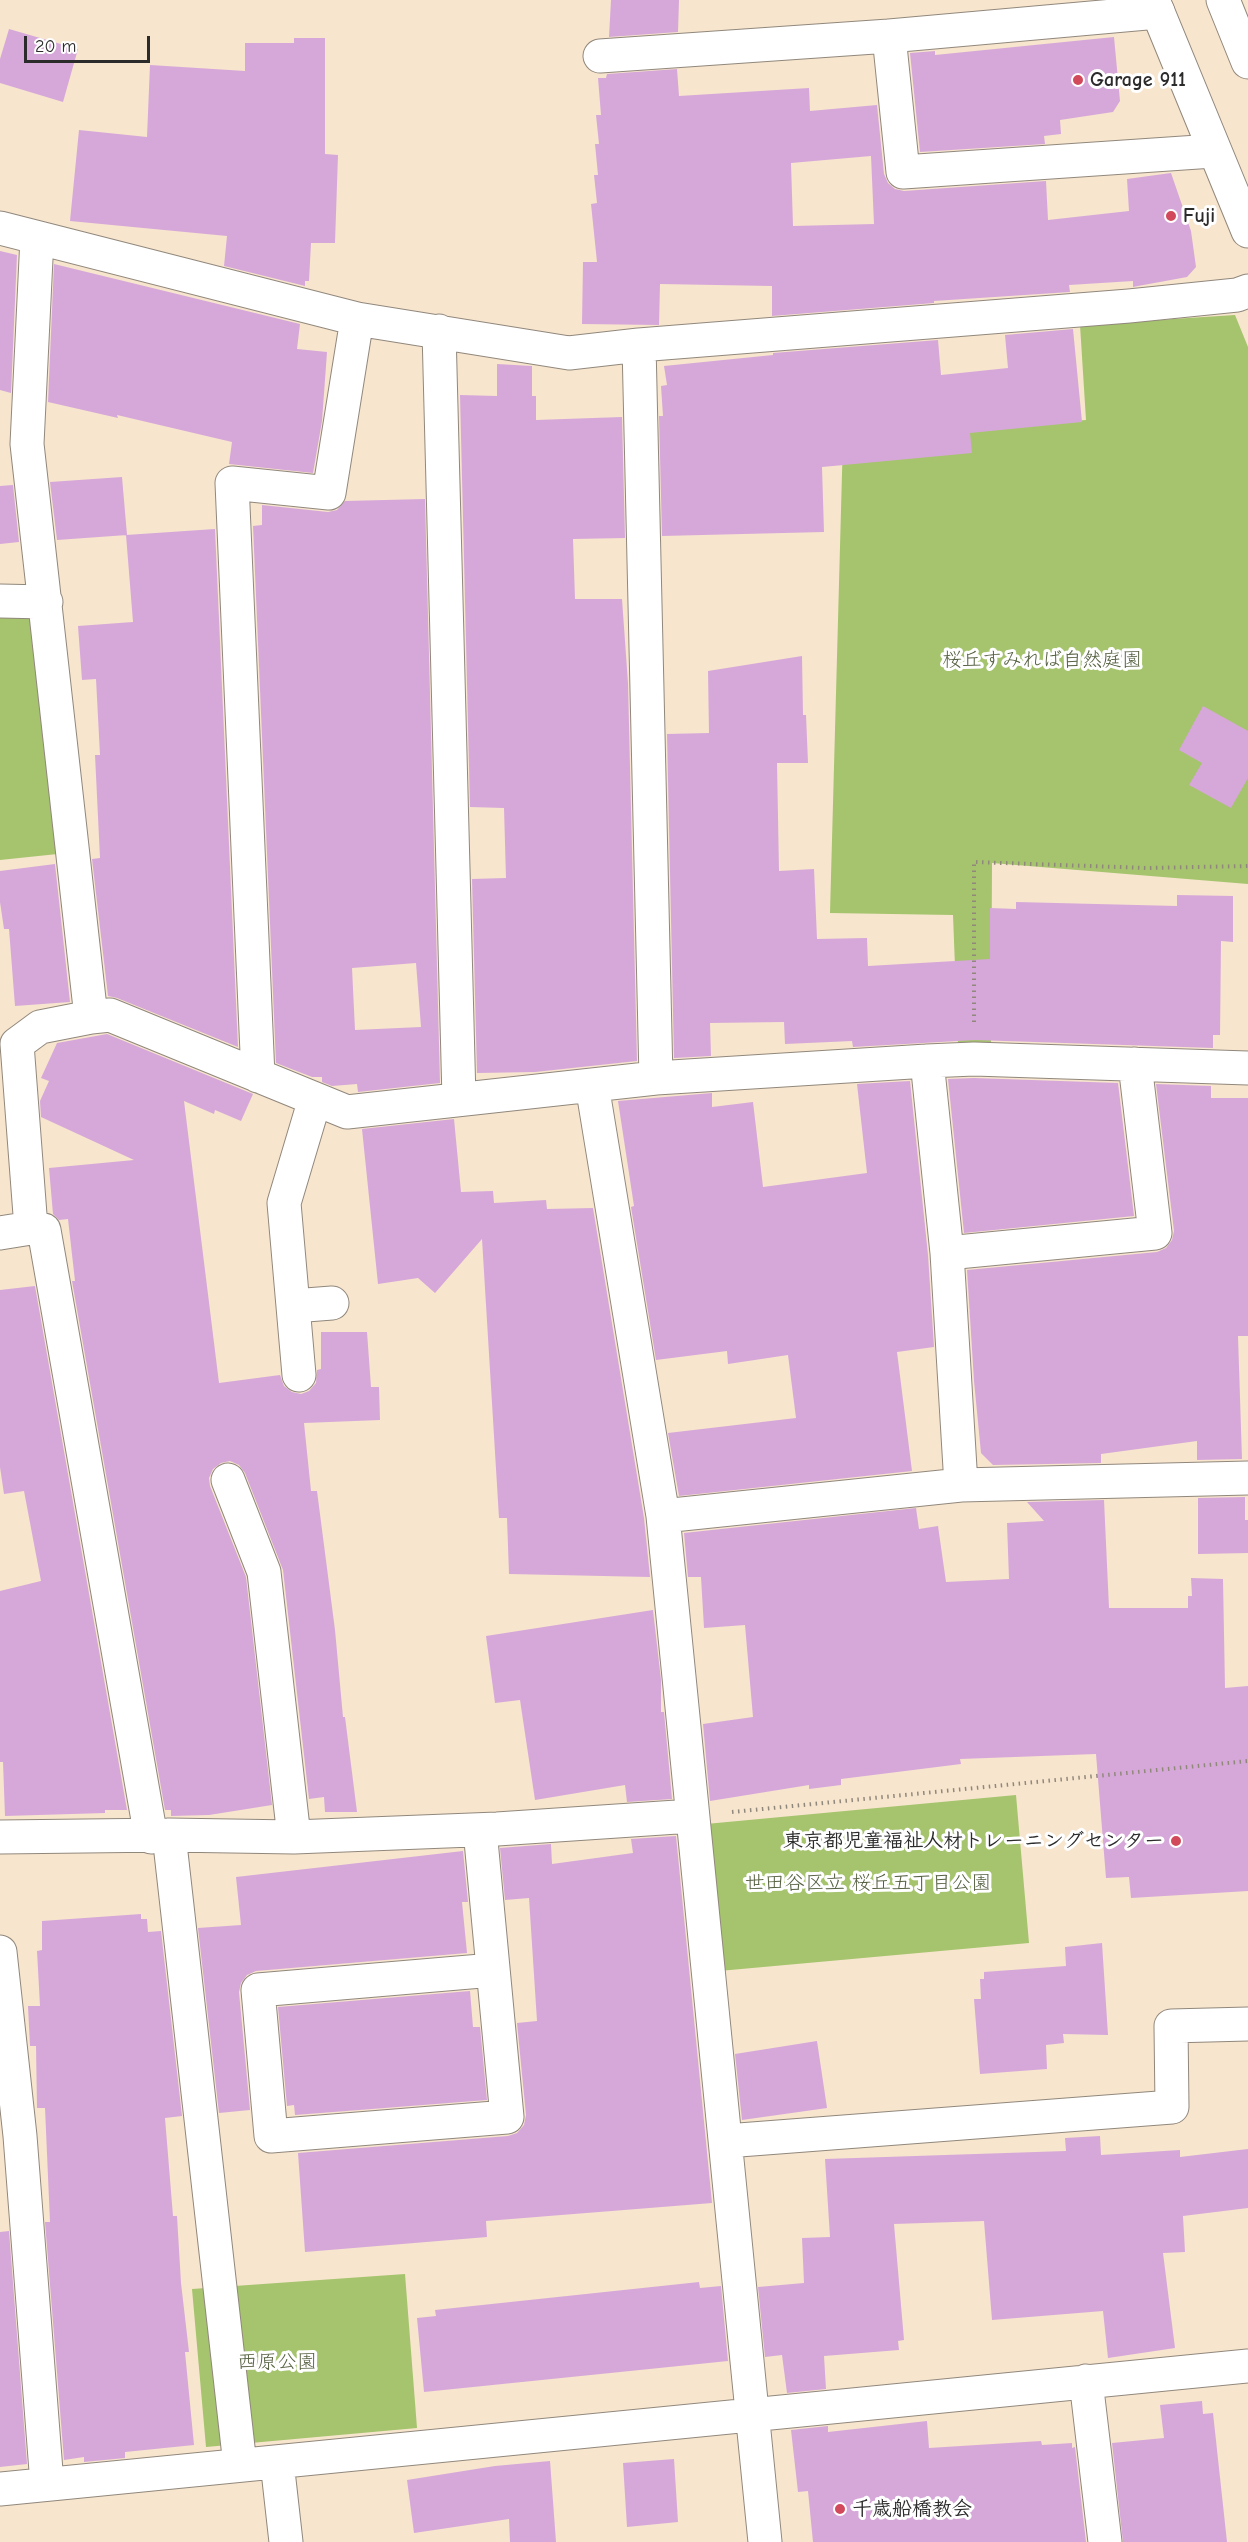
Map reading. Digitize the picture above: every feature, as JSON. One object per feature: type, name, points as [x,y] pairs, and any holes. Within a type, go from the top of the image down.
[{"type":"street","points":[[1223,0],[1248,62]]},
{"type":"street","points":[[600,56],[889,36],[1155,6],[1248,231]]},
{"type":"street","points":[[889,36],[903,172],[1214,151]]},
{"type":"street","points":[[0,228],[357,318],[569,353],[639,345],[1129,306],[1237,295],[1248,291]]},
{"type":"street","points":[[36,238],[27,444],[91,1017]]},
{"type":"street","points":[[258,1076],[232,483],[329,493],[357,318]]},
{"type":"street","points":[[439,331],[459,1099]]},
{"type":"street","points":[[639,345],[656,1078]]},
{"type":"street","points":[[0,601],[46,602]]},
{"type":"street","points":[[240,2465],[160,1836],[44,1230],[16,1231],[17,1044],[40,1027],[110,1015],[347,1112],[656,1078],[927,1060],[974,1059],[1248,1068]]},
{"type":"street","points":[[927,1060],[947,1253],[960,1485]]},
{"type":"street","points":[[947,1253],[1155,1233],[1135,1064]]},
{"type":"street","points":[[592,1084],[663,1515],[765,2542]]},
{"type":"street","points":[[299,1375],[284,1203],[315,1099]]},
{"type":"street","points":[[293,1306],[332,1303]]},
{"type":"street","points":[[663,1515],[960,1485],[1248,1478]]},
{"type":"street","points":[[228,1480],[264,1572],[294,1837]]},
{"type":"street","points":[[0,1837],[294,1837],[480,1830],[692,1816]]},
{"type":"street","points":[[480,1830],[507,2117],[271,2136],[258,1990],[493,1970]]},
{"type":"street","points":[[0,1952],[20,2136],[47,2484]]},
{"type":"street","points":[[726,2141],[1172,2106],[1171,2026],[1248,2024]]},
{"type":"street","points":[[0,2489],[1248,2366]]},
{"type":"street","points":[[1086,2381],[1105,2542]]},
{"type":"street","points":[[277,2462],[286,2542]]},
{"type":"path","points":[[974,1059],[974,862],[1147,868],[1248,866]]},
{"type":"path","points":[[692,1816],[1248,1761]]},
{"type":"green space","name":"桜丘すみれば自然庭園","points":[[1235,315],[1248,347],[1248,884],[992,863],[991,1045],[958,1044],[953,915],[830,913],[843,437],[1086,420],[1080,325]]},
{"type":"green space","points":[[0,609],[38,610],[67,853],[0,860]]},
{"type":"green space","name":"世田谷区立 桜丘五丁目公園","points":[[1016,1795],[1029,1943],[719,1971],[706,1824]]},
{"type":"green space","name":"西原公園","points":[[405,2274],[417,2428],[206,2447],[192,2289]]},
{"type":"building","points":[[611,0],[679,0],[678,32],[609,37]]},
{"type":"building","points":[[9,29],[78,49],[63,102],[0,83],[0,59]]},
{"type":"building","points":[[1114,37],[1120,101],[1113,112],[1060,120],[1061,134],[1044,136],[1045,144],[920,152],[910,53],[935,51],[935,55]]},
{"type":"building","points":[[294,38],[325,38],[325,154],[338,155],[335,243],[311,243],[309,281],[305,281],[305,286],[224,266],[227,236],[70,221],[79,130],[147,137],[150,65],[245,71],[245,43],[294,43]]},
{"type":"building","points":[[677,69],[679,96],[809,88],[810,111],[877,105],[884,174],[888,183],[895,189],[904,191],[1046,181],[1048,220],[1129,211],[1127,179],[1171,173],[1191,231],[1196,267],[1187,277],[1133,287],[1133,281],[1069,285],[1070,292],[934,301],[934,303],[772,316],[772,286],[660,284],[659,325],[582,324],[583,262],[597,262],[591,204],[597,203],[594,175],[598,175],[595,144],[599,144],[596,115],[601,115],[598,78],[606,78],[607,74]],"holes":[[[871,156],[874,224],[793,226],[791,163]]]},
{"type":"building","points":[[0,251],[17,255],[11,393],[0,390]]},
{"type":"building","points":[[54,264],[300,324],[297,349],[327,352],[322,421],[313,473],[229,464],[232,442],[117,415],[118,418],[48,402]]},
{"type":"building","points":[[1073,329],[1082,422],[970,433],[972,453],[822,467],[824,532],[662,536],[659,416],[663,416],[661,386],[667,385],[664,366],[773,355],[773,353],[938,340],[941,375],[1008,368],[1005,335]]},
{"type":"building","points":[[497,364],[532,366],[532,396],[536,396],[536,420],[622,417],[625,538],[573,539],[575,599],[622,599],[628,683],[637,1061],[535,1072],[477,1073],[472,879],[506,878],[504,808],[470,807],[460,395],[497,396]]},
{"type":"building","points":[[122,477],[127,535],[57,540],[50,482]]},
{"type":"building","points":[[13,485],[19,542],[0,544],[0,486]]},
{"type":"building","points":[[425,499],[440,1083],[358,1092],[357,1084],[332,1086],[322,1082],[322,1077],[312,1077],[276,1063],[253,526],[262,525],[262,505],[328,512],[337,510],[345,501]],"holes":[[[416,963],[421,1027],[355,1030],[352,968]]]},
{"type":"building","points":[[215,529],[238,1047],[108,996],[92,859],[100,858],[95,755],[100,755],[96,679],[82,680],[78,626],[133,622],[126,535]]},
{"type":"building","points":[[802,656],[803,715],[806,715],[808,763],[777,763],[779,871],[814,869],[817,939],[867,938],[868,966],[990,959],[990,908],[1016,909],[1016,902],[1177,906],[1177,895],[1233,896],[1233,942],[1221,941],[1220,1035],[1213,1035],[1213,1048],[975,1040],[853,1047],[852,1041],[785,1044],[784,1022],[710,1023],[711,1056],[674,1058],[667,734],[709,733],[708,671]]},
{"type":"building","points":[[1203,706],[1248,731],[1248,778],[1231,808],[1189,785],[1202,763],[1179,750]]},
{"type":"building","points":[[55,864],[70,1002],[15,1006],[9,929],[4,929],[0,902],[0,871]]},
{"type":"building","points":[[107,1034],[253,1094],[241,1121],[215,1110],[214,1114],[184,1101],[219,1383],[280,1375],[284,1386],[292,1392],[301,1394],[309,1391],[316,1383],[317,1370],[321,1369],[321,1332],[367,1332],[371,1387],[379,1387],[380,1420],[304,1423],[311,1491],[317,1491],[335,1630],[343,1717],[345,1717],[357,1812],[325,1812],[324,1797],[309,1799],[283,1570],[245,1473],[239,1465],[230,1461],[221,1463],[213,1469],[209,1478],[210,1486],[246,1577],[272,1805],[209,1815],[171,1816],[171,1810],[165,1810],[72,1281],[75,1281],[68,1219],[59,1220],[53,1214],[49,1168],[134,1160],[41,1117],[40,1101],[49,1081],[41,1078],[57,1043]]},
{"type":"building","points":[[948,1079],[1118,1083],[1134,1216],[964,1233]]},
{"type":"building","points":[[910,1081],[928,1255],[934,1347],[897,1352],[912,1471],[679,1496],[668,1433],[796,1418],[788,1355],[728,1364],[727,1351],[656,1360],[631,1207],[634,1206],[618,1101],[712,1093],[712,1107],[753,1102],[763,1187],[867,1173],[857,1084]]},
{"type":"building","points":[[1156,1084],[1211,1086],[1211,1098],[1248,1098],[1248,1336],[1238,1336],[1242,1459],[1197,1460],[1197,1441],[1101,1454],[1101,1463],[993,1465],[981,1453],[967,1270],[1157,1252],[1166,1248],[1172,1240],[1174,1231]]},
{"type":"building","points":[[454,1119],[461,1192],[493,1191],[494,1203],[546,1200],[547,1209],[593,1208],[644,1518],[650,1577],[509,1574],[507,1518],[499,1518],[482,1239],[435,1293],[418,1278],[378,1284],[362,1129]]},
{"type":"building","points":[[35,1286],[127,1810],[105,1810],[105,1813],[5,1816],[3,1762],[0,1762],[0,1591],[41,1581],[24,1491],[4,1494],[0,1467],[0,1290]]},
{"type":"building","points":[[1245,1497],[1248,1553],[1198,1554],[1198,1498]]},
{"type":"building","points":[[1104,1500],[1109,1608],[1188,1608],[1188,1596],[1192,1596],[1191,1578],[1223,1579],[1225,1688],[1248,1686],[1248,1891],[1131,1898],[1129,1877],[1106,1878],[1096,1754],[960,1759],[961,1764],[841,1779],[841,1785],[809,1789],[809,1785],[710,1801],[703,1724],[753,1717],[745,1625],[704,1628],[701,1577],[688,1577],[684,1533],[916,1508],[919,1529],[938,1526],[946,1582],[1009,1579],[1007,1523],[1044,1521],[1027,1502]]},
{"type":"building","points":[[653,1610],[661,1680],[661,1712],[664,1712],[672,1799],[627,1802],[625,1785],[535,1800],[520,1700],[495,1703],[486,1636]]},
{"type":"building","points":[[676,1836],[712,2203],[486,2221],[487,2237],[305,2252],[298,2153],[508,2136],[517,2133],[524,2125],[526,2115],[517,2023],[537,2021],[529,1898],[505,1900],[500,1848],[551,1844],[552,1864],[633,1853],[631,1839]]},
{"type":"building","points":[[463,1851],[468,1902],[462,1902],[467,1953],[256,1971],[247,1975],[241,1983],[239,1992],[250,2110],[219,2113],[198,1928],[241,1925],[236,1877]]},
{"type":"building","points":[[141,1914],[141,1919],[147,1919],[148,1932],[161,1931],[182,2116],[165,2118],[173,2216],[177,2216],[181,2283],[189,2352],[185,2352],[194,2445],[125,2452],[125,2458],[84,2462],[84,2457],[64,2460],[45,2222],[50,2222],[45,2108],[37,2108],[36,2046],[30,2046],[28,2006],[40,2006],[37,1951],[42,1950],[42,1921]]},
{"type":"building","points":[[1102,1943],[1108,2035],[1063,2034],[1064,2043],[1046,2045],[1047,2069],[980,2074],[974,1999],[981,1999],[980,1979],[984,1979],[984,1972],[1066,1966],[1065,1947]]},
{"type":"building","points":[[470,1991],[473,2027],[480,2027],[487,2100],[295,2115],[294,2105],[287,2106],[278,2007]]},
{"type":"building","points":[[817,2041],[827,2108],[742,2120],[735,2054]]},
{"type":"building","points":[[1100,2136],[1101,2155],[1180,2150],[1180,2157],[1248,2149],[1248,2208],[1183,2216],[1185,2252],[1163,2253],[1175,2348],[1108,2358],[1103,2311],[992,2320],[984,2221],[894,2224],[904,2340],[898,2341],[899,2350],[824,2356],[826,2389],[787,2393],[782,2355],[765,2357],[758,2287],[804,2283],[802,2238],[830,2237],[825,2159],[1066,2151],[1065,2138]]},
{"type":"building","points":[[9,2231],[27,2464],[0,2467],[0,2232]]},
{"type":"building","points":[[699,2282],[700,2288],[721,2286],[728,2361],[424,2392],[417,2318],[436,2316],[435,2310]]},
{"type":"building","points":[[1202,2401],[1203,2414],[1213,2413],[1227,2542],[1123,2542],[1112,2443],[1164,2438],[1160,2405]]},
{"type":"building","points":[[927,2421],[929,2448],[1041,2441],[1042,2445],[1072,2443],[1072,2448],[1075,2447],[1086,2542],[813,2542],[808,2491],[798,2492],[791,2430],[828,2426],[828,2432]]},
{"type":"building","points":[[674,2459],[678,2522],[627,2527],[623,2463]]},
{"type":"building","points":[[550,2461],[556,2542],[510,2542],[509,2519],[414,2533],[407,2480],[495,2466]]},
{"type":"place","name":"Garage 911","points":[[1078,80]]},
{"type":"place","name":"Fuji","points":[[1171,216]]},
{"type":"place","name":"東京都児童福祉人材トレーニングセンター","points":[[1176,1841]]},
{"type":"place","name":"千歳船橋教会","points":[[840,2509]]}]
